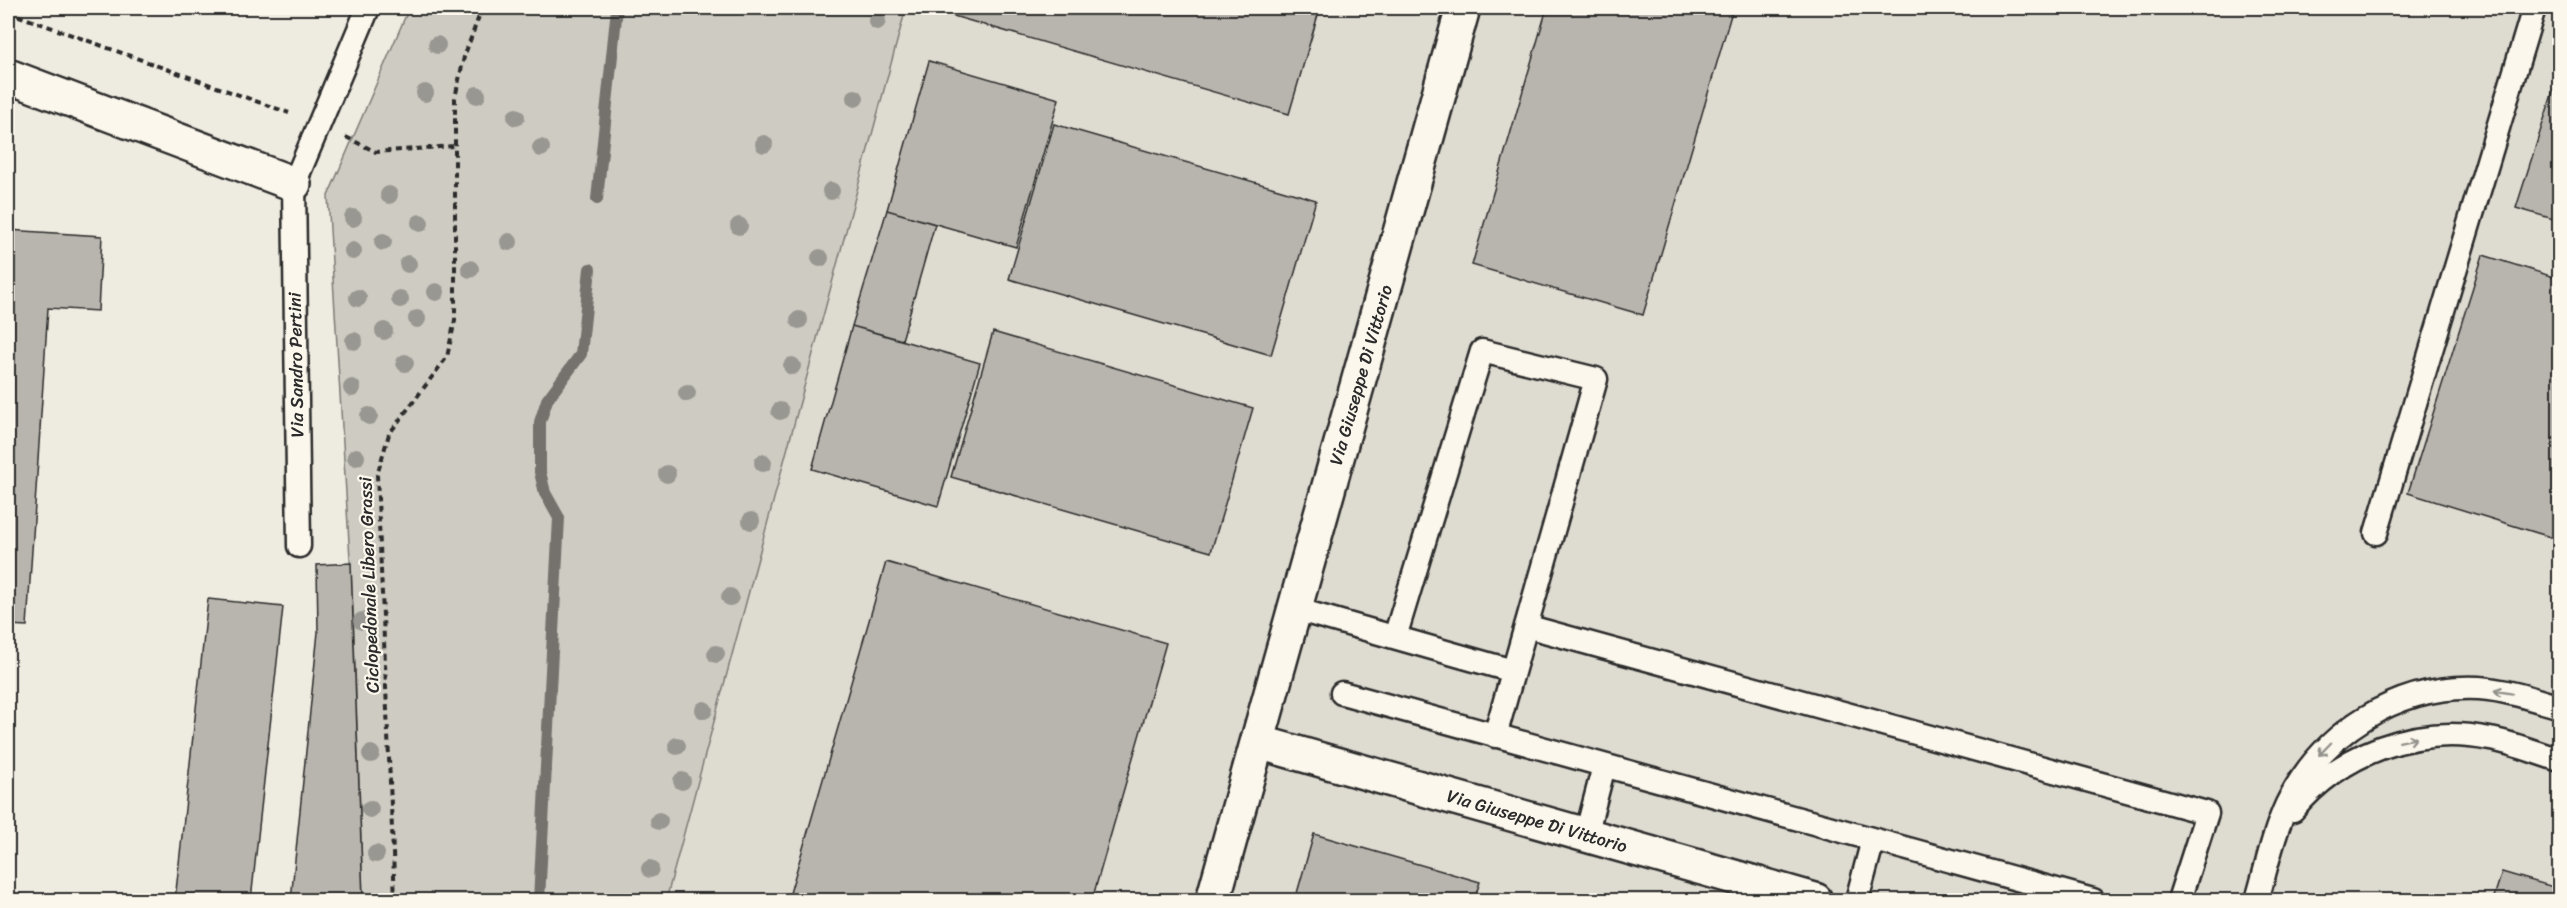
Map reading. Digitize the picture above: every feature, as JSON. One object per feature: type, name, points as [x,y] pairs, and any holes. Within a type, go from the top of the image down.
[{"type":"street","name":"Via Giuseppe Di Vittorio","points":[[1213,900],[1463,8]]},
{"type":"street","points":[[8,76],[294,184]]},
{"type":"street","name":"Via Giuseppe Di Vittorio","points":[[1258,742],[1815,900]]},
{"type":"lane","name":"Via Sandro Pertini","points":[[298,546],[294,184],[368,8]]},
{"type":"lane","points":[[2376,533],[2534,8]]},
{"type":"lane","points":[[1395,637],[1482,351],[1596,379],[1495,736]]},
{"type":"lane","points":[[1295,609],[1513,671]]},
{"type":"lane","points":[[1526,626],[2207,813],[2179,900]]},
{"type":"lane","points":[[2257,900],[2291,797],[2314,761],[2344,732],[2385,706],[2419,694],[2443,690],[2473,688],[2503,691],[2559,707]]},
{"type":"lane","points":[[1342,693],[2093,900]]},
{"type":"lane","points":[[2278,831],[2297,805],[2328,776],[2355,759],[2394,743],[2426,736],[2468,736],[2500,741],[2559,760]]},
{"type":"lane","points":[[1586,836],[1604,766]]},
{"type":"lane","points":[[1857,900],[1873,840]]},
{"type":"path","name":"Ciclopedonale Libero Grassi","points":[[395,900],[377,475],[389,434],[447,357],[455,320],[455,98],[464,57],[482,8]]},
{"type":"path","points":[[8,12],[319,124],[376,152],[454,146]]},
{"type":"shaded area","points":[[409,8],[906,8],[666,900],[363,900],[353,608],[328,196]]},
{"type":"shaded area","points":[[906,8],[2559,8],[2559,900],[666,900]]},
{"type":"building","points":[[952,8],[1320,8],[1289,114],[950,15]]},
{"type":"building","points":[[1547,8],[1733,8],[1643,315],[1472,265]]},
{"type":"building","points":[[929,61],[1059,99],[1016,247],[887,210]]},
{"type":"building","points":[[2554,88],[2560,89],[2560,221],[2516,208]]},
{"type":"building","points":[[1054,124],[1316,200],[1271,355],[1009,279]]},
{"type":"building","points":[[887,210],[935,224],[902,340],[852,326]]},
{"type":"building","points":[[8,230],[102,236],[98,311],[48,308],[27,626],[8,625]]},
{"type":"building","points":[[2483,255],[2560,279],[2560,540],[2408,493]]},
{"type":"building","points":[[852,326],[980,363],[938,506],[812,469]]},
{"type":"building","points":[[993,332],[1253,408],[1211,552],[951,477]]},
{"type":"building","points":[[886,562],[1166,643],[1092,900],[788,900]]},
{"type":"building","points":[[351,563],[363,900],[291,900],[318,632],[317,565]]},
{"type":"building","points":[[208,599],[283,607],[251,900],[175,900]]},
{"type":"building","points":[[1314,834],[1480,882],[1474,900],[1295,900]]},
{"type":"building","points":[[2502,872],[2560,889],[2560,900],[2493,900]]},
{"type":"building","points":[[8,893],[74,900],[8,900]]},
{"type":"waterway","points":[[597,199],[617,8]]},
{"type":"waterway","points":[[539,900],[559,518],[545,493],[540,472],[540,422],[547,400],[581,354],[590,269]]}]
